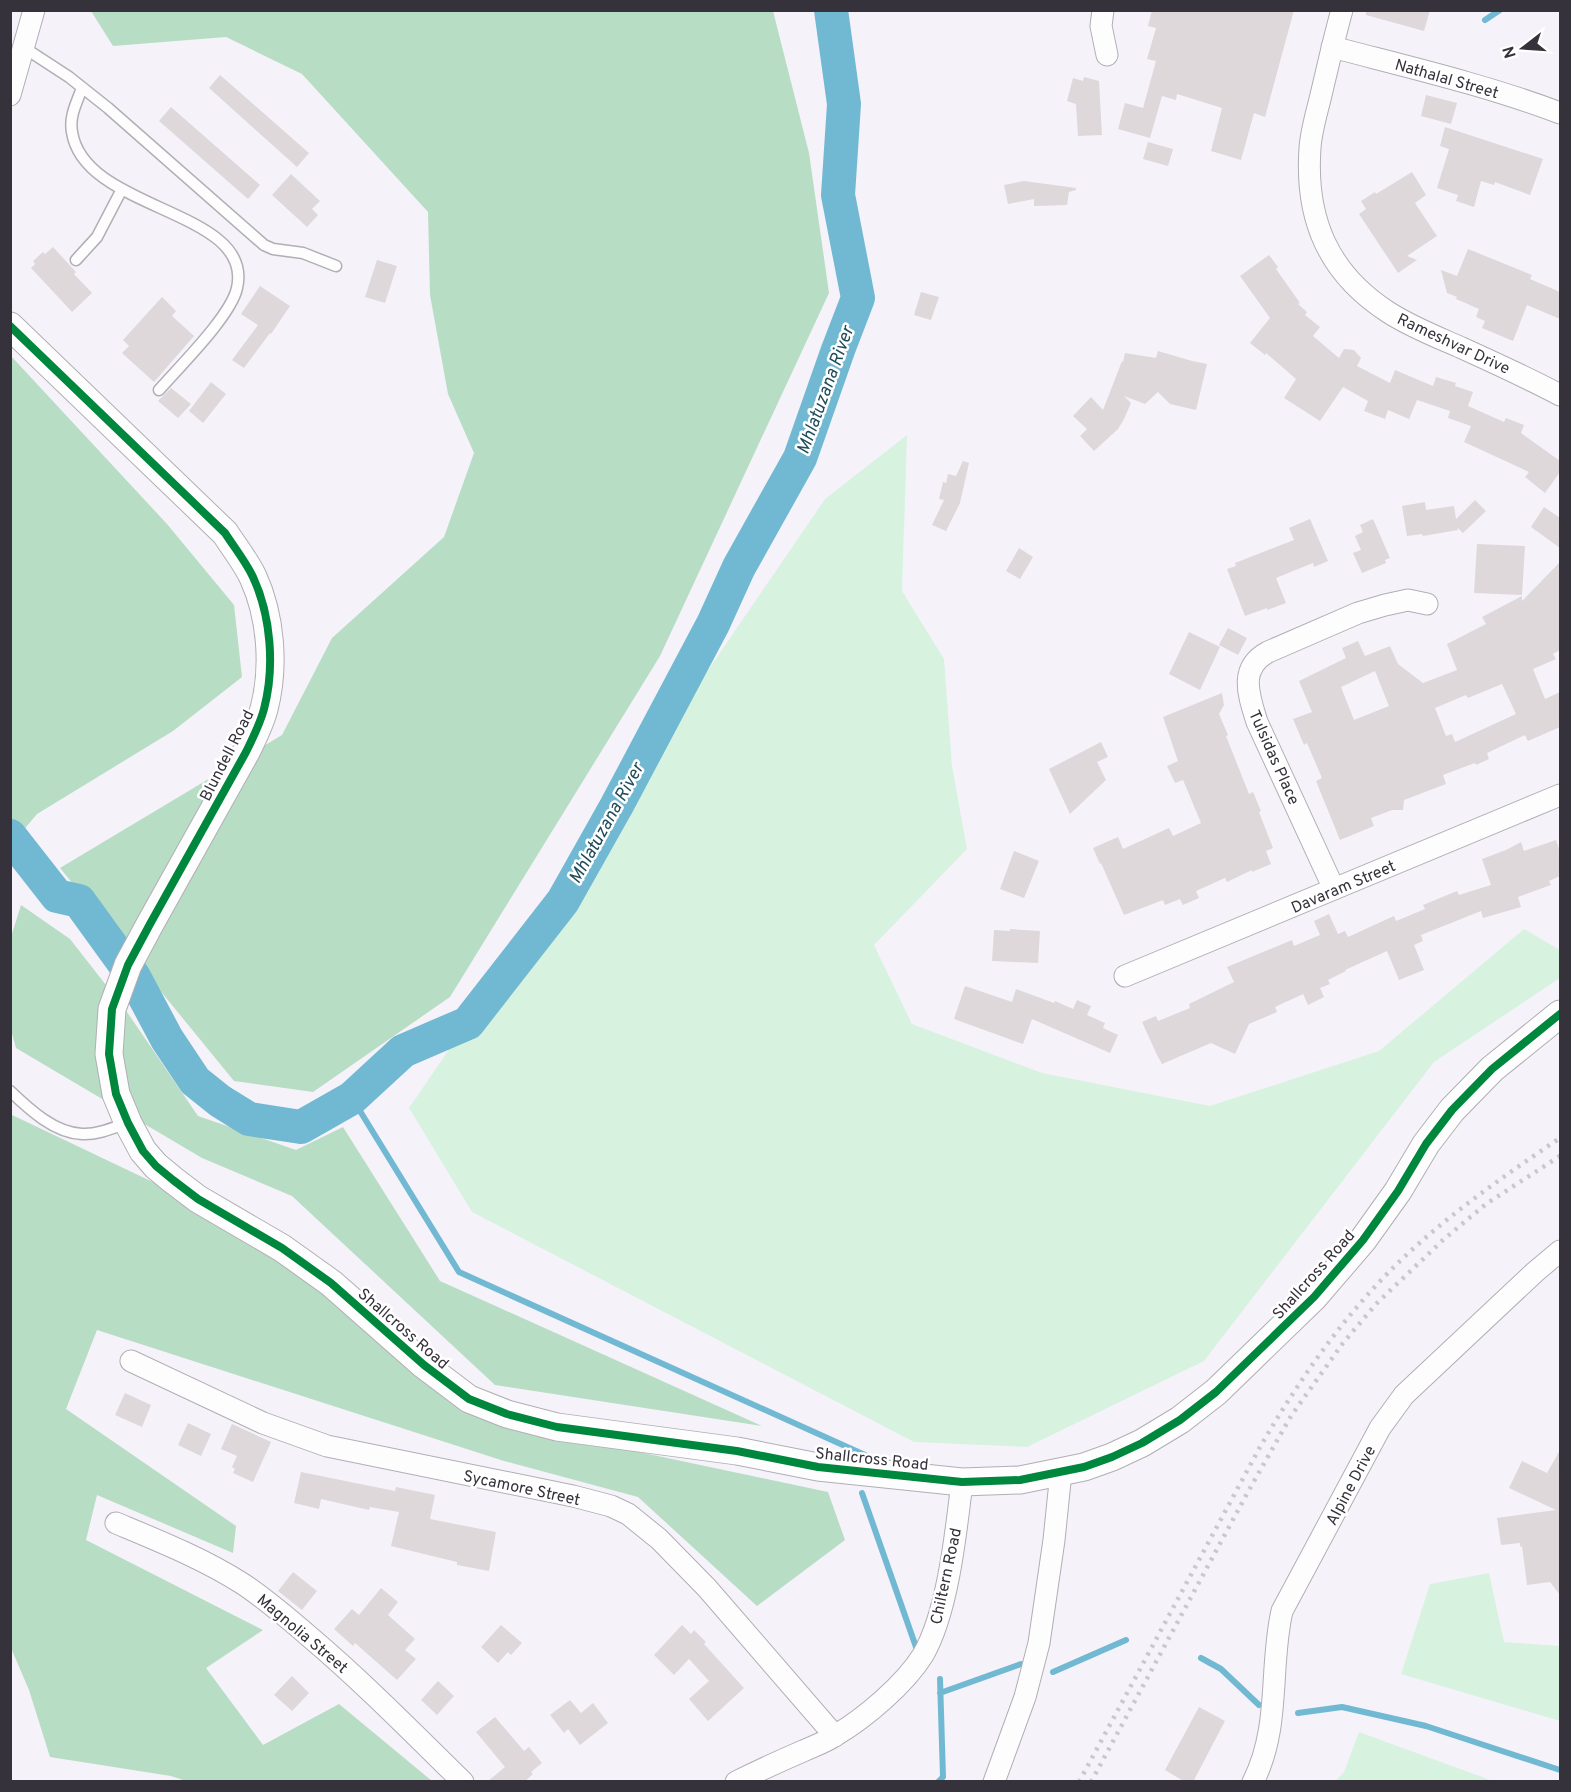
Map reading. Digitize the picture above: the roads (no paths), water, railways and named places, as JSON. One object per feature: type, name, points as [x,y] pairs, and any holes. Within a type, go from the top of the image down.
[{"type":"street","points":[[10,95],[33,10]]},
{"type":"street","points":[[1103,10],[1101,26],[1107,55]]},
{"type":"street","name":"Rameshvar Drive","points":[[1342,10],[1310,146],[1310,184],[1316,220],[1329,252],[1344,275],[1389,313],[1521,374],[1560,395]]},
{"type":"street","name":"Nathalal Street","points":[[1332,47],[1456,80],[1560,113]]},
{"type":"street","name":"Blundell Road","points":[[10,326],[225,534],[252,575],[264,605],[270,632],[269,682],[264,709],[257,729],[128,964],[112,1010],[109,1054],[116,1094]]},
{"type":"street","name":"Tulsidas Place","points":[[1334,889],[1257,722],[1248,683],[1250,668],[1258,657],[1268,652],[1385,604],[1408,600],[1427,604]]},
{"type":"street","name":"Davaram Street","points":[[1125,976],[1560,795]]},
{"type":"street","name":"Shallcross Road","points":[[116,1094],[143,1151],[172,1180],[198,1199],[282,1248],[331,1283],[423,1365],[469,1398],[507,1414],[557,1426],[737,1450],[818,1467],[962,1482],[1020,1479],[1061,1472],[1112,1457],[1142,1443],[1180,1420],[1216,1392],[1314,1298],[1363,1240],[1398,1191],[1426,1144],[1452,1110],[1492,1069],[1560,1014]]},
{"type":"street","name":"Alpine Drive","points":[[1252,1782],[1262,1763],[1267,1744],[1274,1702],[1282,1611],[1380,1428],[1404,1395],[1434,1364],[1560,1251]]},
{"type":"street","name":"Sycamore Street","points":[[131,1361],[263,1423],[319,1443],[346,1451],[573,1496],[611,1506],[628,1514],[659,1539],[707,1588],[835,1736]]},
{"type":"street","points":[[994,1782],[1025,1697],[1039,1643],[1061,1472]]},
{"type":"street","name":"Chiltern Road","points":[[736,1782],[835,1736],[866,1714],[896,1688],[923,1655],[937,1622],[946,1588],[962,1482]]},
{"type":"street","name":"Magnolia Street","points":[[116,1523],[208,1565],[243,1584],[264,1599],[360,1681],[463,1782]]},
{"type":"lane","points":[[23,47],[116,115],[264,245],[273,249],[303,253],[336,266]]},
{"type":"lane","points":[[82,88],[72,116],[72,130],[76,146],[86,164],[101,177],[140,200],[176,214],[221,241],[233,258],[238,277],[237,291],[226,310],[159,390]]},
{"type":"lane","points":[[76,260],[97,237],[122,189]]},
{"type":"lane","points":[[10,1091],[45,1120],[65,1130],[81,1134],[98,1133],[128,1123]]},
{"type":"waterway","name":"Mhlatuzana River","points":[[10,836],[57,896],[79,901],[134,977],[167,1039],[195,1081],[220,1101],[249,1119],[301,1127],[352,1098],[403,1051],[468,1023],[563,901],[617,805],[713,624],[739,567],[800,458],[858,298],[838,195],[844,104],[831,10]]},
{"type":"waterway","points":[[1485,20],[1500,10]]},
{"type":"waterway","points":[[352,1098],[459,1272],[865,1455]]},
{"type":"waterway","points":[[862,1493],[916,1647]]},
{"type":"waterway","points":[[1053,1672],[1126,1640]]},
{"type":"waterway","points":[[1201,1658],[1221,1669],[1259,1705]]},
{"type":"waterway","points":[[940,1693],[1021,1664]]},
{"type":"waterway","points":[[938,1782],[943,1777],[940,1679]]},
{"type":"waterway","points":[[1298,1713],[1342,1707],[1426,1726],[1560,1770]]},
{"type":"railway","points":[[1079,1782],[1260,1447],[1290,1397],[1341,1326],[1400,1261],[1438,1227],[1477,1196],[1560,1138]]},
{"type":"railway","points":[[1091,1782],[1291,1416],[1343,1343],[1376,1304],[1443,1240],[1486,1204],[1560,1156]]}]
